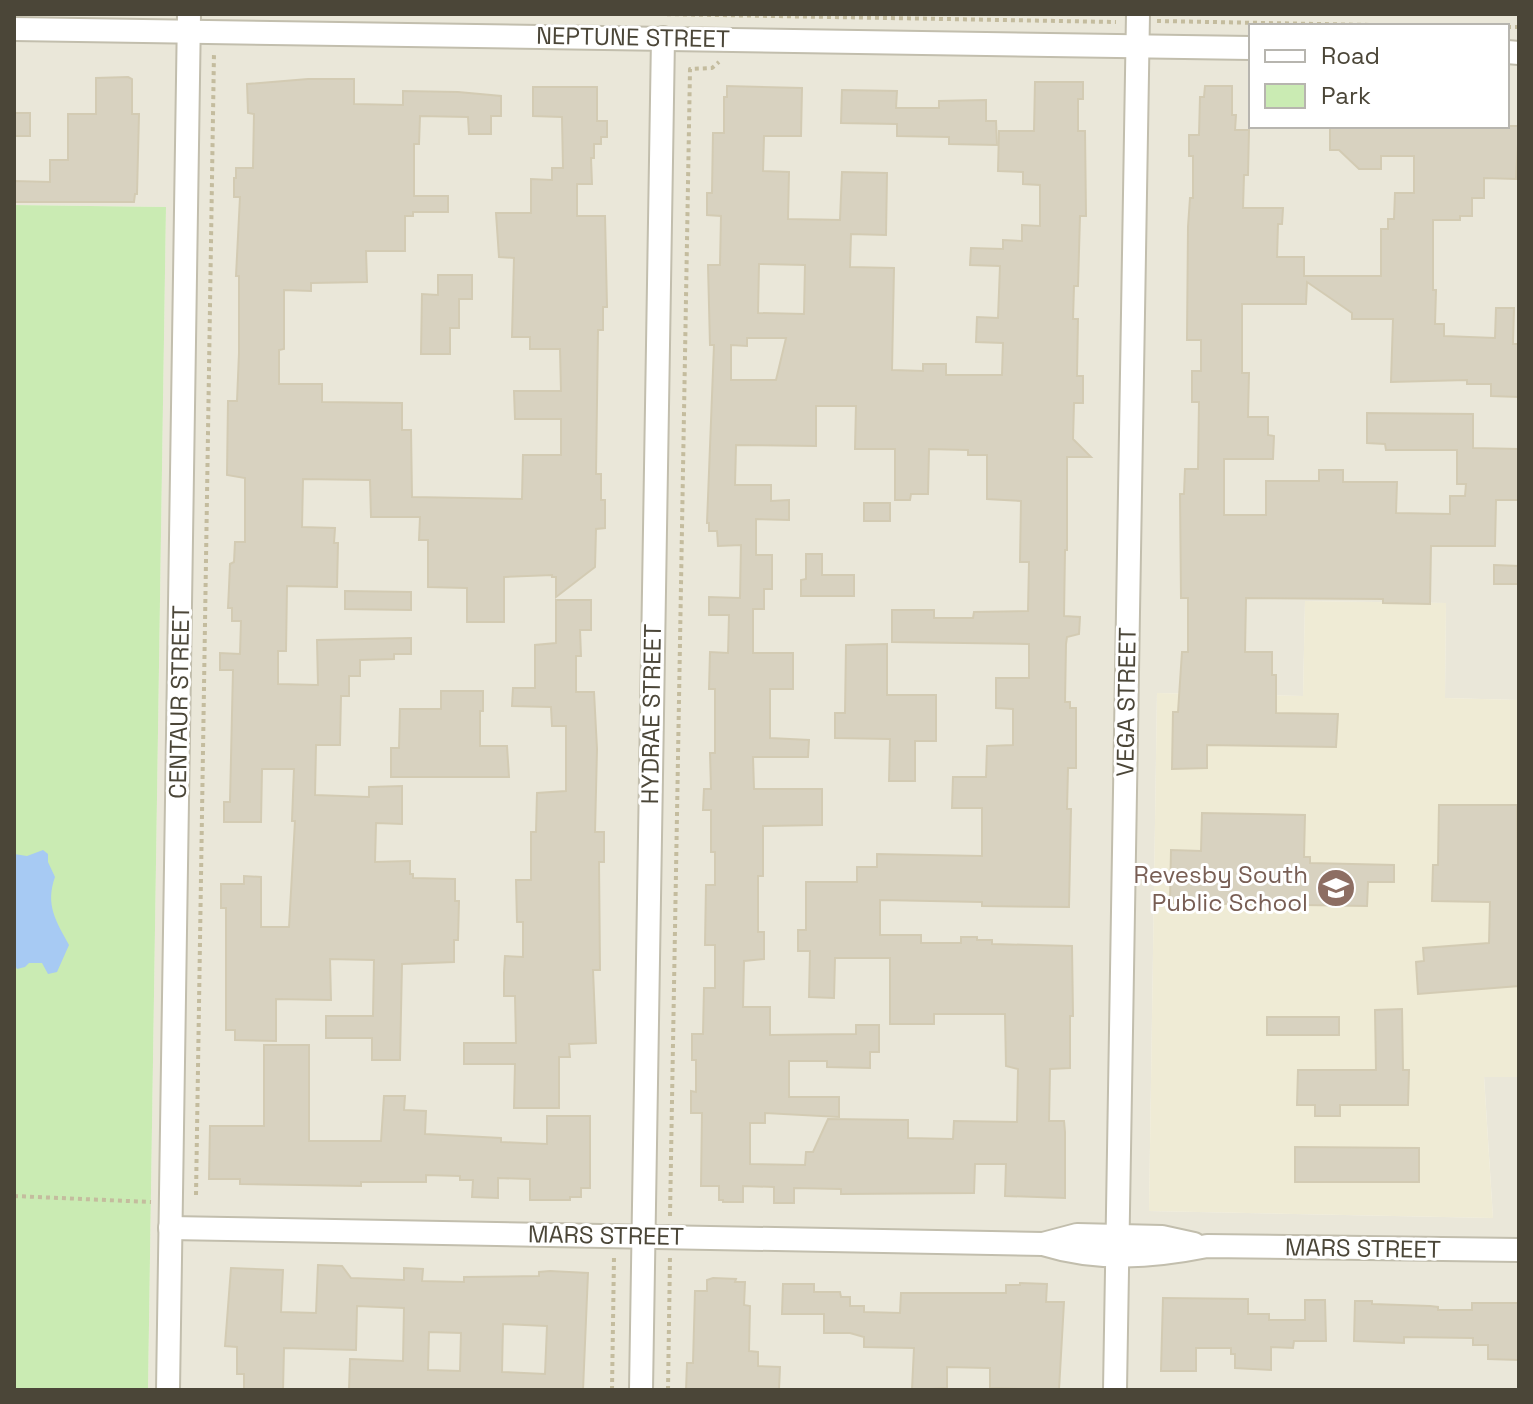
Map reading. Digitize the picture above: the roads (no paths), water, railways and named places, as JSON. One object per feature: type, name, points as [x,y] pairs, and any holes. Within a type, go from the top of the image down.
[{"type":"street","name":"VEGA STREET","points":[[1115,1390],[1138,18]]},
{"type":"street","name":"NEPTUNE STREET","points":[[14,29],[188,22],[215,31],[1249,48]]},
{"type":"street","name":"CENTAUR STREET","points":[[168,1390],[188,22]]},
{"type":"street","name":"HYDRAE STREET","points":[[641,1390],[663,38]]},
{"type":"street","name":"MARS STREET","points":[[170,1228],[1043,1244],[1075,1254],[1117,1245],[1162,1255],[1207,1246],[1519,1250]]},
{"type":"water","points":[[43,850],[48,854],[55,877],[51,896],[53,912],[69,945],[57,972],[48,974],[42,963],[29,963],[17,969],[14,963],[14,854],[27,856]]},
{"type":"place","name":"Revesby South Public School","points":[[1336,888]]}]
